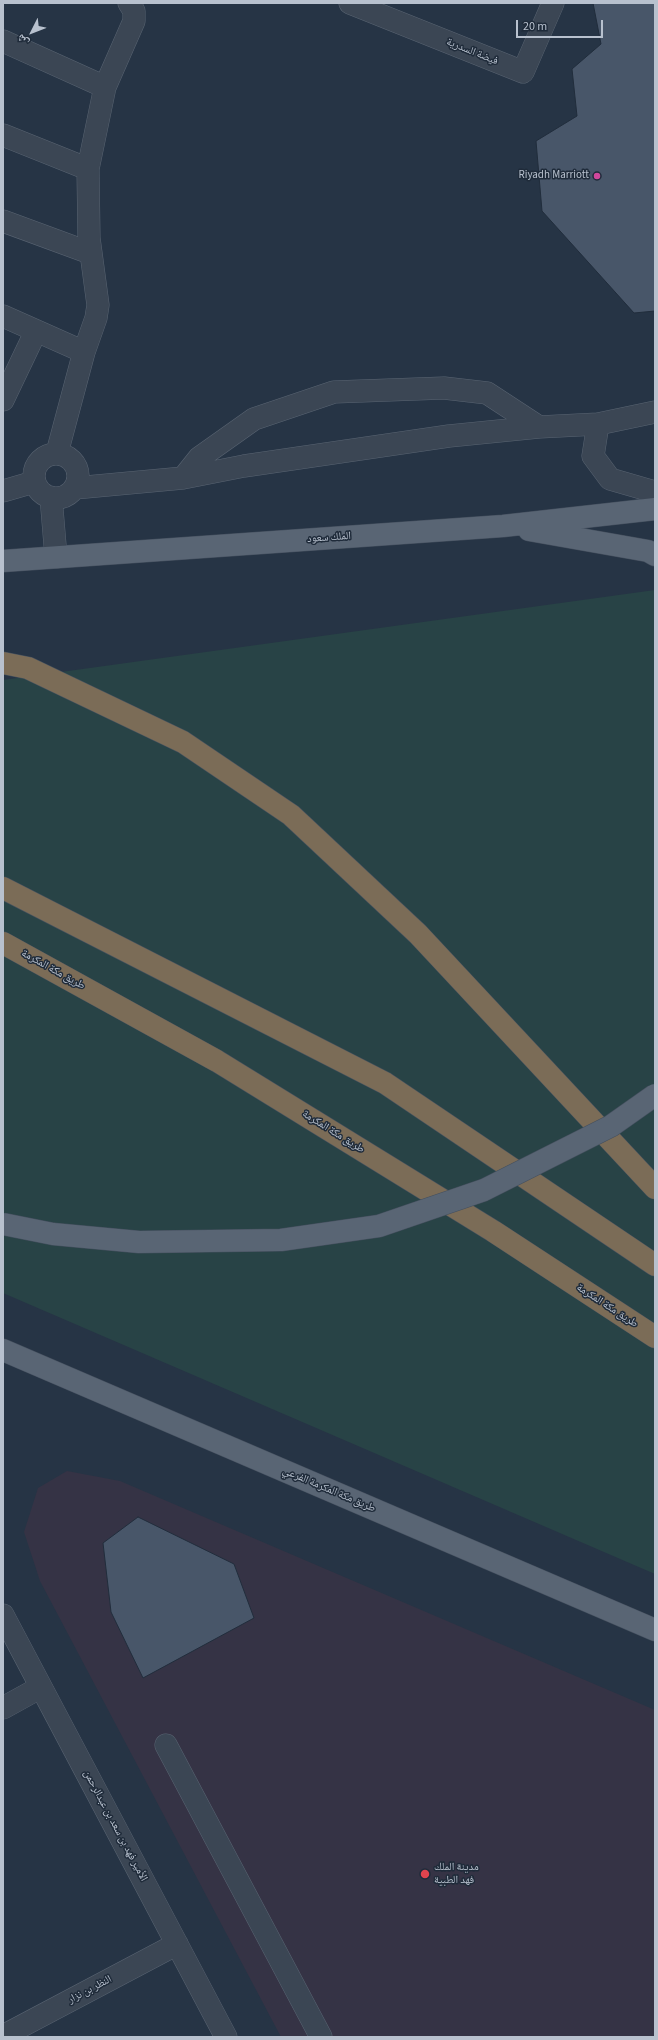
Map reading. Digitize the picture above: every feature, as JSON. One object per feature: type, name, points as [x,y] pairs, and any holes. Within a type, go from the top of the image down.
[{"type":"highway","points":[[3,663],[28,668],[184,742],[291,815],[418,934],[655,1188]]},
{"type":"highway","points":[[3,888],[385,1083],[655,1265]]},
{"type":"highway","name":"طريق مكة المكرمة","points":[[3,943],[217,1060],[493,1232],[655,1337]]},
{"type":"main road","name":"الملك سعود","points":[[3,561],[504,526],[655,509]]},
{"type":"main road","points":[[504,526],[648,552],[655,555]]},
{"type":"main road","points":[[3,1224],[53,1234],[139,1242],[281,1240],[379,1226],[484,1190],[611,1126],[655,1095]]},
{"type":"main road","name":"طريق مكة المكرمة الفرعي","points":[[3,1350],[655,1630]]},
{"type":"street","points":[[57,453],[84,352],[96,318],[98,305],[90,253],[88,169],[105,87],[134,21],[134,11],[129,3]]},
{"type":"street","name":"فيضة السدرية","points":[[350,3],[523,72],[553,3]]},
{"type":"street","points":[[3,41],[105,87]]},
{"type":"street","points":[[3,135],[88,169]]},
{"type":"street","points":[[3,221],[90,253]]},
{"type":"street","points":[[3,316],[84,352]]},
{"type":"street","points":[[3,400],[36,331]]},
{"type":"street","points":[[183,478],[199,458],[254,420],[334,392],[444,388],[487,393],[539,427]]},
{"type":"street","points":[[75,488],[183,478],[244,466],[449,436],[539,427],[598,424],[655,412]]},
{"type":"street","points":[[598,424],[593,456],[610,479],[655,492]]},
{"type":"street","points":[[57,453],[66,455],[73,461],[78,470],[78,479],[75,488],[68,495],[60,498],[43,494],[34,482],[35,467],[40,460],[47,455],[57,453]]},
{"type":"street","points":[[3,491],[34,482]]},
{"type":"street","points":[[51,497],[56,557]]},
{"type":"street","points":[[3,1360],[33,1363]]},
{"type":"street","name":"الأمير فهد بن سعد بن عبدالرحمن","points":[[3,1615],[226,2037]]},
{"type":"street","points":[[3,1708],[41,1687]]},
{"type":"street","points":[[166,1745],[321,2037]]},
{"type":"street","name":"النظر بن نزار","points":[[3,2036],[177,1944]]},
{"type":"shaded area","name":"مدينة الملك فهد الطبية","points":[[67,1471],[120,1481],[655,1710],[655,2037],[281,2037],[40,1581],[24,1532],[38,1488]]},
{"type":"green space","points":[[655,590],[655,1574],[3,1293],[3,680]]},
{"type":"building","name":"Riyadh Marriott","points":[[593,3],[655,3],[655,311],[634,313],[542,211],[536,141],[577,116],[572,69],[601,44]]},
{"type":"building","points":[[138,1517],[234,1564],[254,1618],[143,1678],[111,1612],[103,1543]]},
{"type":"place","name":"Riyadh Marriott","points":[[597,176]]},
{"type":"place","name":"مدينة الملك فهد الطبية","points":[[425,1874]]}]
